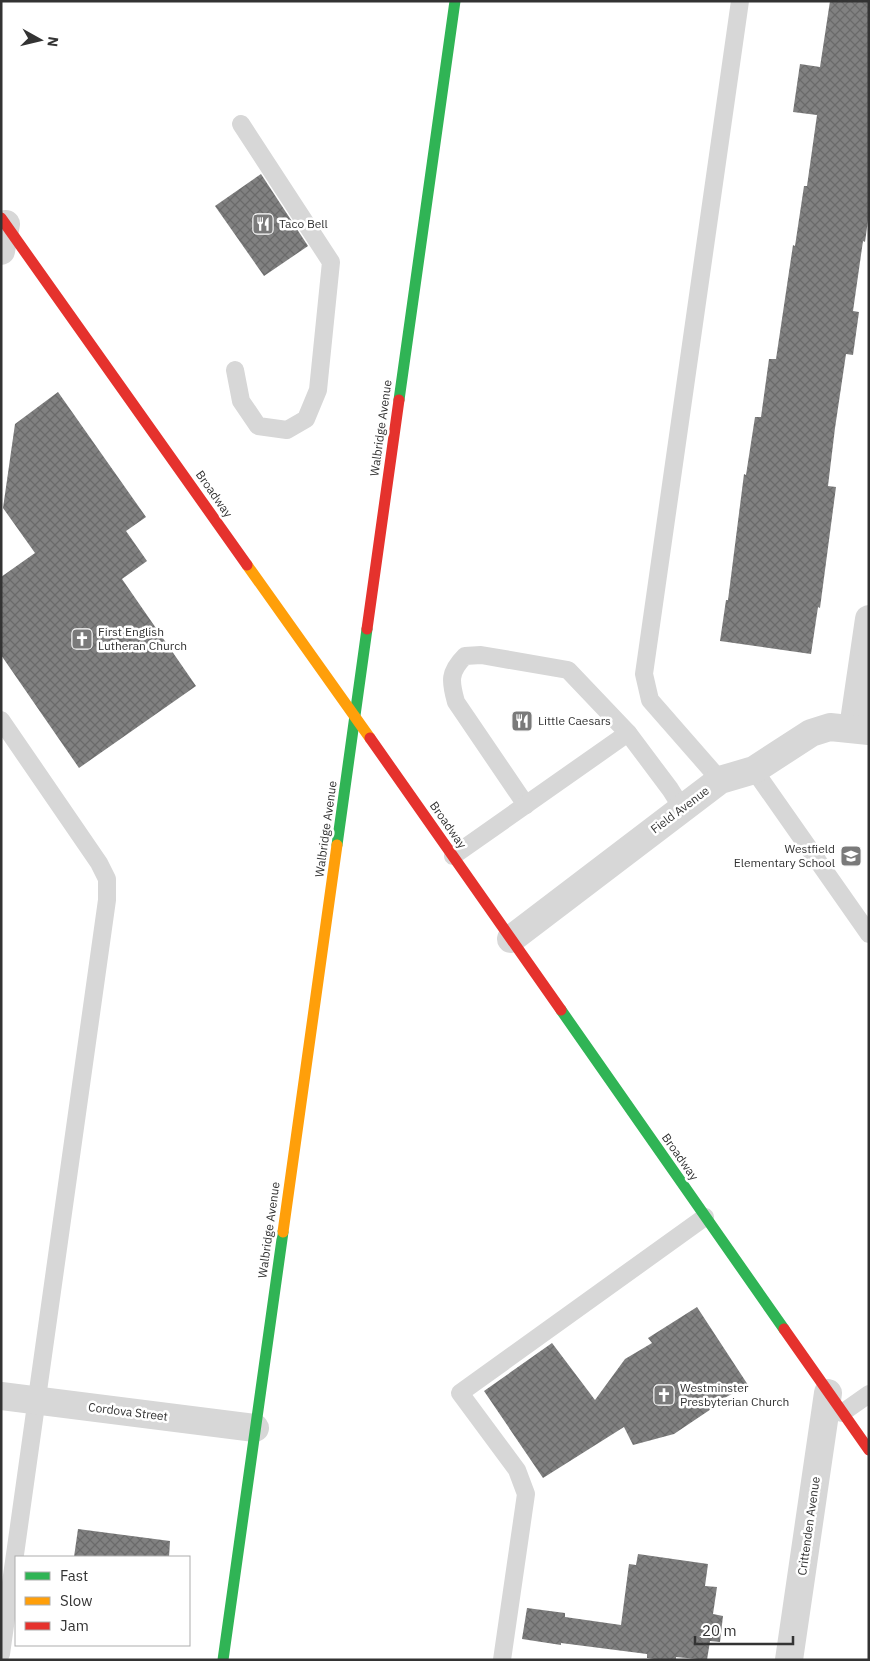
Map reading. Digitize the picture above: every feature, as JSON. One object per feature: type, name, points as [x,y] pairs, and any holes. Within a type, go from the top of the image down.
[{"type":"street","name":"Walbridge Avenue","points":[[223,1660],[455,1]]},
{"type":"street","name":"Broadway","points":[[3,221],[355,716],[869,1450]]},
{"type":"street","points":[[1,251],[3,221]]},
{"type":"street","points":[[861,730],[869,619]]},
{"type":"street","name":"Field Avenue","points":[[511,939],[720,780],[754,770],[811,733],[830,727],[861,730]]},
{"type":"street","name":"Cordova Street","points":[[1,1396],[255,1428]]},
{"type":"street","name":"Crittenden Avenue","points":[[789,1660],[835,1403]]},
{"type":"lane","points":[[720,780],[650,700],[644,674],[740,1]]},
{"type":"lane","points":[[234,370],[241,401],[258,426],[287,430],[306,418],[318,390],[331,262],[241,124]]},
{"type":"lane","points":[[526,805],[456,702],[451,682],[456,665],[465,656],[481,655],[568,670],[628,733],[682,808]]},
{"type":"lane","points":[[1,720],[99,863],[107,879],[107,900],[1,1654]]},
{"type":"lane","points":[[453,856],[628,733]]},
{"type":"lane","points":[[754,770],[869,934]]},
{"type":"lane","points":[[502,1660],[526,1494],[517,1470],[460,1393],[705,1217]]},
{"type":"lane","points":[[835,1403],[869,1394]]},
{"type":"building","points":[[830,1],[869,1],[869,213],[853,311],[859,312],[853,355],[846,354],[835,428],[828,486],[836,487],[820,608],[818,607],[811,654],[720,641],[726,600],[728,600],[744,474],[746,475],[755,417],[761,417],[769,359],[776,359],[793,245],[795,246],[804,186],[807,186],[817,115],[793,112],[800,64],[820,67]]},
{"type":"building","name":"Taco Bell","points":[[261,174],[308,246],[264,276],[215,206]]},
{"type":"building","points":[[58,392],[146,517],[126,531],[147,561],[122,579],[196,686],[79,768],[1,655],[1,577],[35,553],[3,508],[15,424]]},
{"type":"building","name":"Westminster Presbyterian Church","points":[[697,1307],[748,1385],[719,1401],[720,1403],[674,1434],[633,1445],[624,1427],[543,1478],[484,1391],[552,1343],[595,1400],[625,1359],[652,1343],[648,1338]]},
{"type":"building","points":[[78,1529],[170,1541],[169,1556],[74,1556]]},
{"type":"building","points":[[638,1554],[708,1564],[705,1586],[717,1587],[713,1614],[723,1616],[720,1642],[710,1641],[707,1660],[676,1657],[676,1660],[661,1660],[647,1658],[647,1654],[522,1639],[527,1608],[565,1613],[565,1617],[621,1625],[629,1564],[636,1565]]},
{"type":"traffic: fast","points":[[399,400],[455,1]]},
{"type":"traffic: fast","points":[[337,845],[367,629]]},
{"type":"traffic: fast","points":[[561,1010],[784,1329]]},
{"type":"traffic: fast","points":[[223,1660],[283,1232]]},
{"type":"traffic: slow","points":[[247,565],[370,738]]},
{"type":"traffic: slow","points":[[283,1232],[337,845]]},
{"type":"traffic: jam","points":[[1,218],[247,565]]},
{"type":"traffic: jam","points":[[367,629],[399,400]]},
{"type":"traffic: jam","points":[[370,738],[561,1010]]},
{"type":"traffic: jam","points":[[784,1329],[869,1450]]},
{"type":"place","name":"Taco Bell","points":[[263,224]]},
{"type":"place","name":"First English Lutheran Church","points":[[82,639]]},
{"type":"place","name":"Little Caesars","points":[[522,721]]},
{"type":"place","name":"Westfield Elementary School","points":[[851,856]]},
{"type":"place","name":"Westminster Presbyterian Church","points":[[664,1395]]}]
